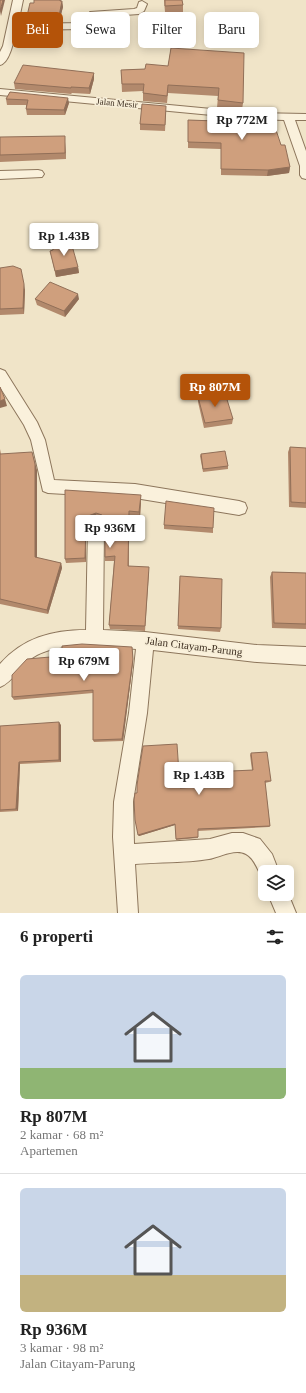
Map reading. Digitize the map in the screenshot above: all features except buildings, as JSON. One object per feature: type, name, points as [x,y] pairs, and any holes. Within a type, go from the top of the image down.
[{"type":"street","points":[[16,12],[18,0]]},
{"type":"street","points":[[63,26],[86,26],[89,24],[90,16],[93,14],[136,12],[141,9],[142,4]]},
{"type":"street","points":[[0,62],[8,46],[12,31]]},
{"type":"street","name":"Jalan Mesir","points":[[0,92],[222,113],[306,117]]},
{"type":"street","points":[[288,117],[306,166],[306,175]]},
{"type":"street","points":[[0,175],[38,174]]},
{"type":"street","points":[[0,375],[30,422],[38,440],[48,486],[135,491],[239,508]]},
{"type":"street","points":[[94,638],[96,528]]},
{"type":"street","name":"Jalan Citayam-Parung","points":[[0,678],[25,651],[37,645],[55,640],[94,638],[145,640],[247,652],[306,656]]},
{"type":"street","points":[[128,913],[125,856],[122,840],[123,804],[138,713],[145,640]]},
{"type":"street","points":[[125,856],[210,848],[232,843],[243,843],[253,846],[266,865]]},
{"type":"street","points":[[281,901],[286,913]]}]
